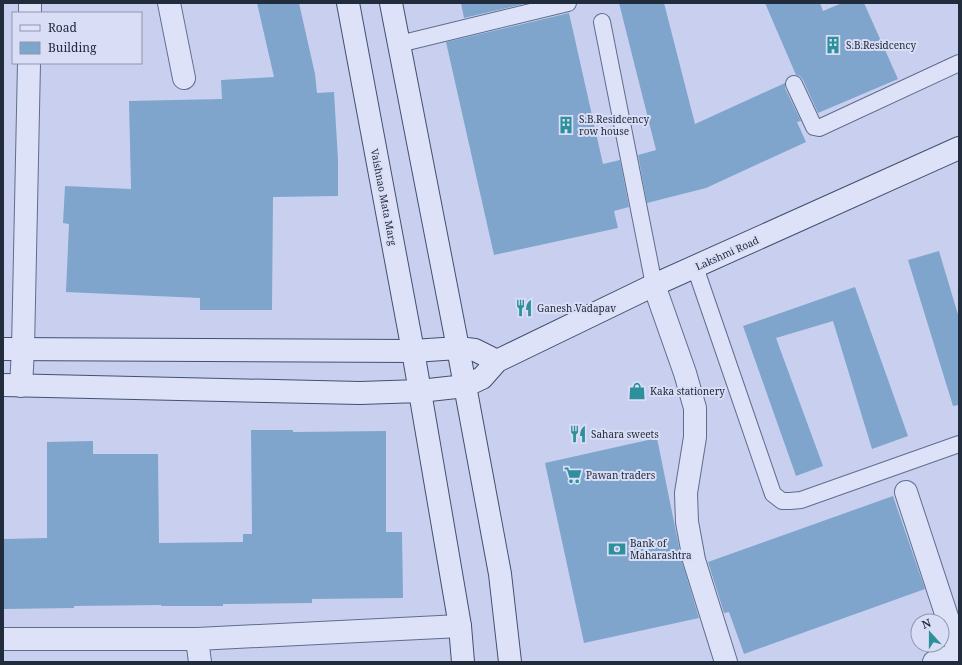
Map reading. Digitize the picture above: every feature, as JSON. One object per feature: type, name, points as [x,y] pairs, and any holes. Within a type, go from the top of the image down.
[{"type":"main road","points":[[169,3],[184,78]]},
{"type":"main road","name":"Vaishnao Mata Marg","points":[[348,3],[414,351],[460,626],[463,662]]},
{"type":"main road","points":[[391,3],[500,574],[510,662]]},
{"type":"main road","points":[[29,64],[12,386],[352,393],[420,391],[465,386]]},
{"type":"main road","name":"Lakshmi Road","points":[[465,386],[482,378],[497,361],[654,285],[959,148]]},
{"type":"main road","points":[[654,285],[685,373],[695,408],[695,437],[686,493],[687,522],[694,560],[726,662]]},
{"type":"main road","points":[[13,349],[414,351],[458,348],[475,350],[497,361]]},
{"type":"main road","points":[[906,492],[959,654],[934,662]]},
{"type":"main road","points":[[3,639],[197,639],[460,626]]},
{"type":"main road","points":[[197,639],[200,662]]},
{"type":"lane","points":[[399,44],[568,3]]},
{"type":"lane","points":[[602,22],[654,285]]},
{"type":"lane","points":[[794,84],[814,127],[819,128],[959,63]]},
{"type":"lane","points":[[695,267],[773,494],[782,501],[801,500],[959,444]]},
{"type":"building","points":[[257,3],[299,3],[315,74],[317,93],[334,92],[338,160],[338,196],[273,197],[272,310],[200,310],[200,298],[66,292],[69,224],[63,223],[65,186],[131,189],[129,101],[222,99],[221,80],[274,77]]},
{"type":"building","points":[[461,3],[528,3],[464,18]]},
{"type":"building","points":[[619,3],[664,3],[695,124],[785,83],[785,88],[801,121],[797,122],[806,142],[706,188],[647,203],[638,155],[656,150]]},
{"type":"building","name":"S.B.Residcency","points":[[765,3],[820,3],[823,11],[842,3],[864,3],[898,79],[818,113],[803,80],[800,76],[796,75]]},
{"type":"building","points":[[569,13],[603,164],[620,160],[629,207],[614,211],[618,228],[494,255],[446,42]]},
{"type":"building","points":[[939,251],[959,318],[959,405],[953,406],[908,260]]},
{"type":"building","points":[[855,287],[908,436],[872,449],[833,321],[776,338],[823,466],[796,476],[743,326]]},
{"type":"building","points":[[251,430],[293,430],[293,432],[386,431],[386,532],[402,532],[403,598],[312,599],[312,603],[223,604],[223,606],[74,606],[74,608],[3,609],[3,539],[47,538],[47,442],[93,441],[93,454],[158,454],[159,543],[243,542],[243,534],[252,534]]},
{"type":"building","points":[[657,438],[682,562],[699,618],[584,643],[545,463]]},
{"type":"building","points":[[893,496],[925,589],[744,654],[729,612],[724,613],[708,562]]},
{"type":"place","name":"S.B.Residcency","points":[[833,45]]},
{"type":"place","name":"S.B.Residcency row house","points":[[566,125]]},
{"type":"place","name":"Ganesh Vadapav","points":[[524,308]]},
{"type":"place","name":"Kaka stationery","points":[[637,391]]},
{"type":"place","name":"Sahara sweets","points":[[578,434]]},
{"type":"place","name":"Pawan traders","points":[[573,475]]},
{"type":"place","name":"Bank of Maharashtra","points":[[617,549]]}]
